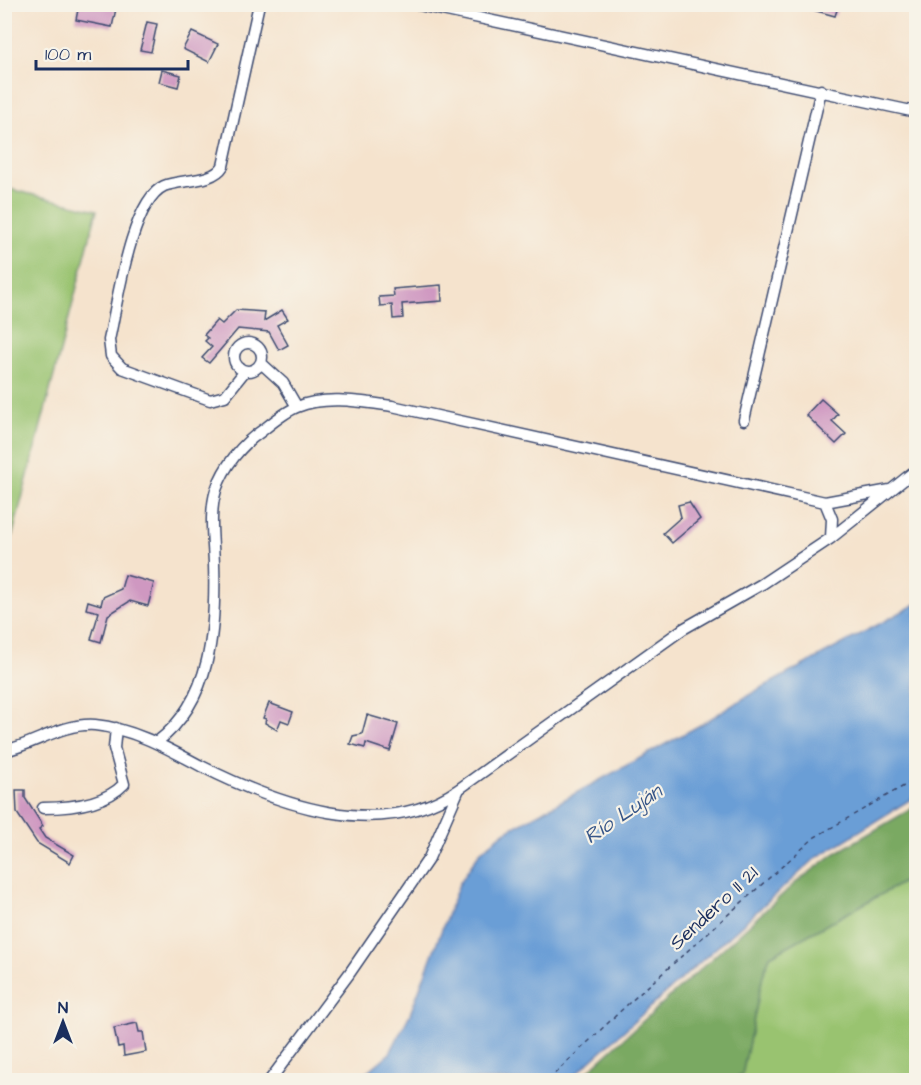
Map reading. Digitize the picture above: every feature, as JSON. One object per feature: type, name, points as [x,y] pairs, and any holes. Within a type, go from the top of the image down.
[{"type":"street","points":[[245,371],[225,396],[210,400],[122,368],[111,357],[109,340],[136,223],[147,201],[164,186],[213,176],[224,166],[259,4]]},
{"type":"street","points":[[414,4],[916,112]]},
{"type":"street","points":[[744,420],[820,90]]},
{"type":"street","points":[[247,342],[256,345],[262,353],[261,363],[254,370],[245,371],[237,366],[233,358],[238,345],[247,342]]},
{"type":"street","points":[[261,363],[283,383],[297,407]]},
{"type":"street","points":[[157,742],[175,728],[187,712],[200,687],[207,663],[214,581],[212,518],[216,491],[224,471],[253,437],[297,407],[336,400],[392,406],[825,502],[893,490]]},
{"type":"street","points":[[4,751],[76,725],[116,728],[157,742],[202,766],[300,807],[374,816],[399,814],[425,808],[459,789],[683,629],[762,584],[831,538],[916,470]]},
{"type":"street","points":[[825,502],[832,519],[831,538]]},
{"type":"street","points":[[43,808],[67,808],[95,801],[118,791],[124,784],[114,748],[116,728]]},
{"type":"street","points":[[270,1080],[349,974],[429,858],[459,789]]},
{"type":"path","name":"Sendero 11 21","points":[[548,1080],[814,837],[916,779]]},
{"type":"green space","points":[[4,188],[97,210],[5,564]]},
{"type":"green space","points":[[916,806],[916,875],[770,956],[763,975],[742,1075],[730,1080],[578,1080],[794,884],[834,854]]},
{"type":"green space","points":[[916,875],[916,1080],[730,1080],[742,1075],[763,975],[770,956]]},
{"type":"water","name":"Río Luján","points":[[916,604],[916,796],[816,858],[569,1080],[358,1080],[390,1053],[410,1014],[459,884],[480,852],[505,832]]},
{"type":"building","points":[[79,4],[117,4],[112,27],[76,20]]},
{"type":"building","points":[[802,4],[839,4],[835,16],[802,7]]},
{"type":"building","points":[[147,22],[157,24],[151,52],[140,50]]},
{"type":"building","points":[[192,32],[218,44],[209,62],[183,49]]},
{"type":"building","points":[[162,70],[181,75],[178,87],[159,82]]},
{"type":"building","points":[[441,285],[442,301],[402,304],[403,318],[393,319],[392,305],[380,306],[379,297],[394,296],[393,289]]},
{"type":"building","points":[[236,310],[265,312],[264,321],[282,310],[288,319],[277,325],[288,345],[279,350],[269,332],[238,329],[209,363],[202,358],[212,347],[205,341],[208,338],[204,335],[217,320],[222,324]]},
{"type":"building","points":[[821,399],[838,414],[832,421],[846,434],[836,444],[806,415]]},
{"type":"building","points":[[689,502],[700,519],[672,543],[663,533],[681,517],[678,505]]},
{"type":"building","points":[[125,575],[154,583],[148,606],[130,601],[108,615],[101,642],[91,639],[99,612],[86,609],[88,601],[101,605],[103,597],[121,589]]},
{"type":"building","points":[[269,703],[293,712],[289,723],[281,720],[277,730],[265,723],[266,719],[263,718]]},
{"type":"building","points":[[367,715],[398,724],[390,751],[366,743],[365,748],[350,744],[353,736],[362,734]]},
{"type":"building","points":[[16,790],[25,790],[25,798],[43,826],[39,829],[45,838],[74,855],[70,863],[37,843],[17,813]]},
{"type":"building","points":[[137,1023],[139,1032],[143,1032],[146,1052],[124,1056],[123,1046],[118,1047],[114,1028]]}]
